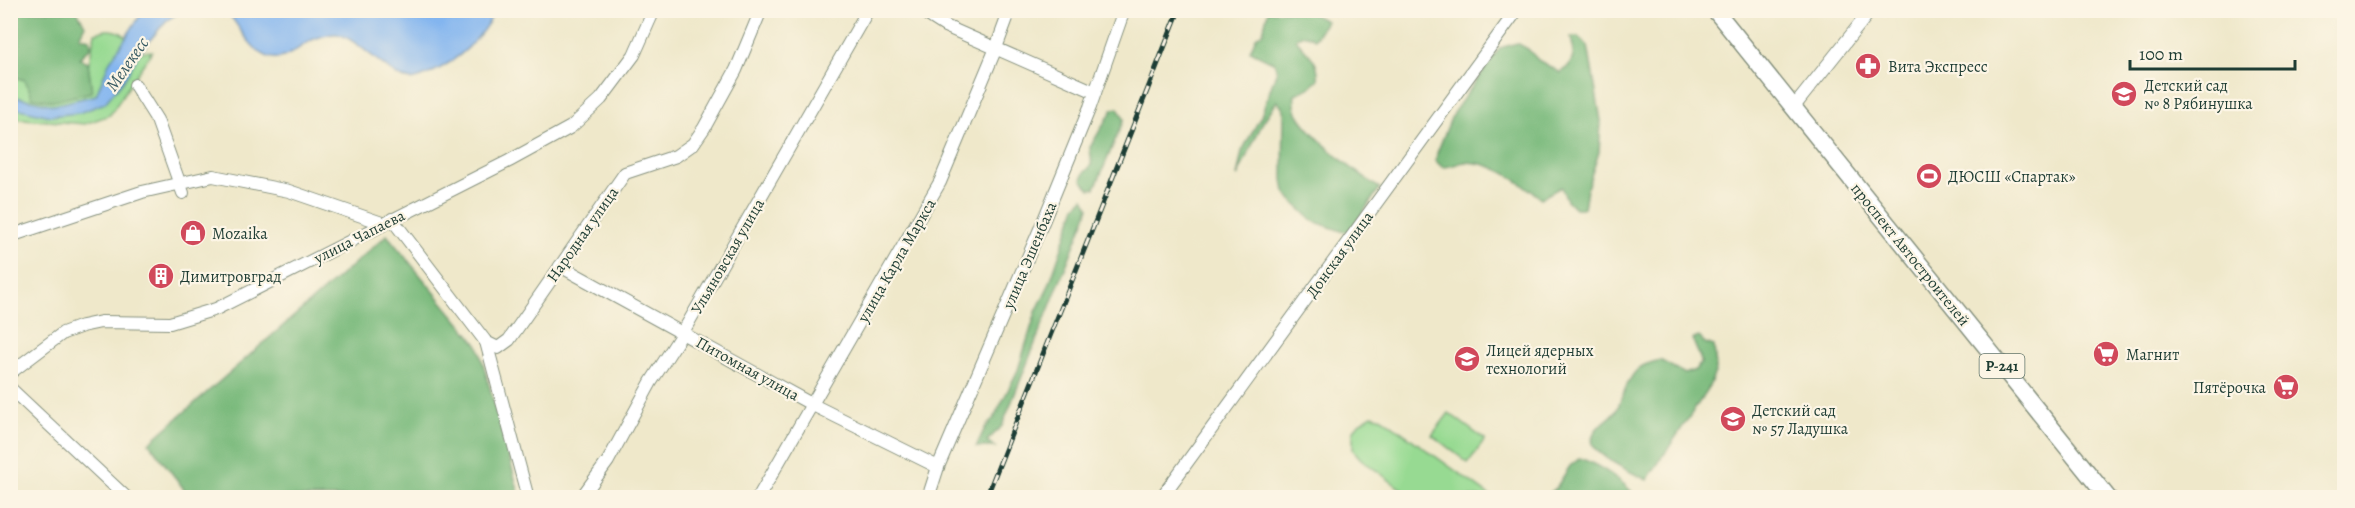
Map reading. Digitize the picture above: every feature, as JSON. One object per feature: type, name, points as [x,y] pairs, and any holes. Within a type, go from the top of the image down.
[{"type":"highway","name":"проспект Автостроителей","points":[[1715,10],[2108,498]]},
{"type":"street","name":"улица Чапаева","points":[[10,374],[63,333],[102,321],[170,323],[216,309],[509,161],[570,127],[601,99],[634,55],[654,10]]},
{"type":"street","name":"Народная улица","points":[[486,342],[498,348],[509,340],[625,173],[676,156],[693,144],[736,70],[761,10]]},
{"type":"street","name":"Ульяновская улица","points":[[581,498],[608,461],[651,382],[683,332],[868,10]]},
{"type":"street","points":[[920,10],[945,26],[1095,92]]},
{"type":"street","name":"улица Карла Маркса","points":[[758,498],[940,182],[1010,10]]},
{"type":"street","name":"улица Эшенбаха","points":[[928,498],[938,467],[1043,222],[1095,92],[1124,10]]},
{"type":"street","name":"Донская улица","points":[[1161,498],[1517,10]]},
{"type":"street","points":[[1793,108],[1864,14]]},
{"type":"street","points":[[135,85],[158,120],[182,188]]},
{"type":"street","points":[[10,236],[142,192],[182,188],[213,176],[289,191],[387,221],[486,342],[528,498]]},
{"type":"street","name":"Питомная улица","points":[[560,266],[813,405],[938,467]]},
{"type":"street","points":[[10,388],[127,498]]},
{"type":"green space","points":[[10,11],[77,11],[85,25],[79,37],[90,39],[91,47],[79,58],[88,63],[92,92],[54,101],[33,98],[25,80],[11,76]]},
{"type":"green space","points":[[1268,11],[1307,11],[1326,21],[1315,39],[1303,35],[1296,39],[1315,62],[1318,80],[1309,88],[1295,94],[1295,103],[1299,116],[1325,145],[1380,188],[1350,231],[1344,232],[1313,221],[1285,192],[1283,179],[1284,110],[1277,101],[1263,122],[1237,177],[1242,151],[1261,116],[1277,70],[1275,63],[1250,51],[1256,37],[1263,32]]},
{"type":"green space","points":[[106,30],[121,33],[138,52],[152,51],[110,115],[85,124],[11,118],[10,76],[25,80],[91,84],[88,67],[95,33]]},
{"type":"green space","points":[[1571,37],[1578,37],[1588,46],[1601,121],[1599,152],[1587,188],[1584,208],[1575,208],[1567,200],[1561,187],[1541,198],[1506,174],[1486,165],[1465,162],[1442,167],[1436,161],[1453,113],[1500,48],[1517,43],[1528,49],[1538,60],[1561,73],[1573,57]]},
{"type":"green space","points":[[1118,108],[1124,119],[1095,188],[1090,189],[1082,180],[1084,172],[1090,167],[1092,161],[1090,147],[1113,109]]},
{"type":"green space","points":[[1084,198],[1089,207],[1086,216],[1002,426],[987,441],[995,447],[976,447],[985,428],[994,418],[1018,370],[1036,312],[1049,285],[1076,206]]},
{"type":"green space","points":[[387,235],[478,345],[520,497],[190,497],[149,443]]},
{"type":"green space","points":[[1699,337],[1705,343],[1714,346],[1716,370],[1708,389],[1647,480],[1601,454],[1593,444],[1592,438],[1596,429],[1616,411],[1634,373],[1651,362],[1660,360],[1685,374],[1695,370],[1701,363],[1693,339]]},
{"type":"green space","points":[[1449,413],[1485,440],[1468,463],[1432,435]]},
{"type":"green space","points":[[1372,415],[1382,418],[1492,497],[1412,497],[1361,459],[1353,450],[1353,432],[1359,423]]},
{"type":"green space","points":[[1580,458],[1611,474],[1636,497],[1545,497],[1556,488],[1570,466]]},
{"type":"water","name":"Мелекесс","points":[[143,11],[181,11],[166,21],[140,52],[126,77],[105,103],[79,113],[50,116],[11,107],[11,96],[54,105],[96,95],[109,63]]},
{"type":"water","points":[[227,11],[495,11],[476,40],[460,55],[431,73],[410,79],[397,75],[351,40],[337,34],[314,39],[283,57],[265,56],[243,35]]},
{"type":"railway","points":[[986,498],[1179,10]]},
{"type":"place","name":"Вита Экспресс","points":[[1868,66]]},
{"type":"place","name":"Детский сад № 8 Рябинушка","points":[[2124,94]]},
{"type":"place","name":"ДЮСШ «Спартак»","points":[[1929,176]]},
{"type":"place","name":"Mozaika","points":[[193,233]]},
{"type":"place","name":"Димитровград","points":[[161,276]]},
{"type":"place","name":"Магнит","points":[[2106,354]]},
{"type":"place","name":"Лицей ядерных технологий","points":[[1467,359]]},
{"type":"place","name":"Пятёрочка","points":[[2286,387]]},
{"type":"place","name":"Детский сад № 57 Ладушка","points":[[1733,419]]}]
